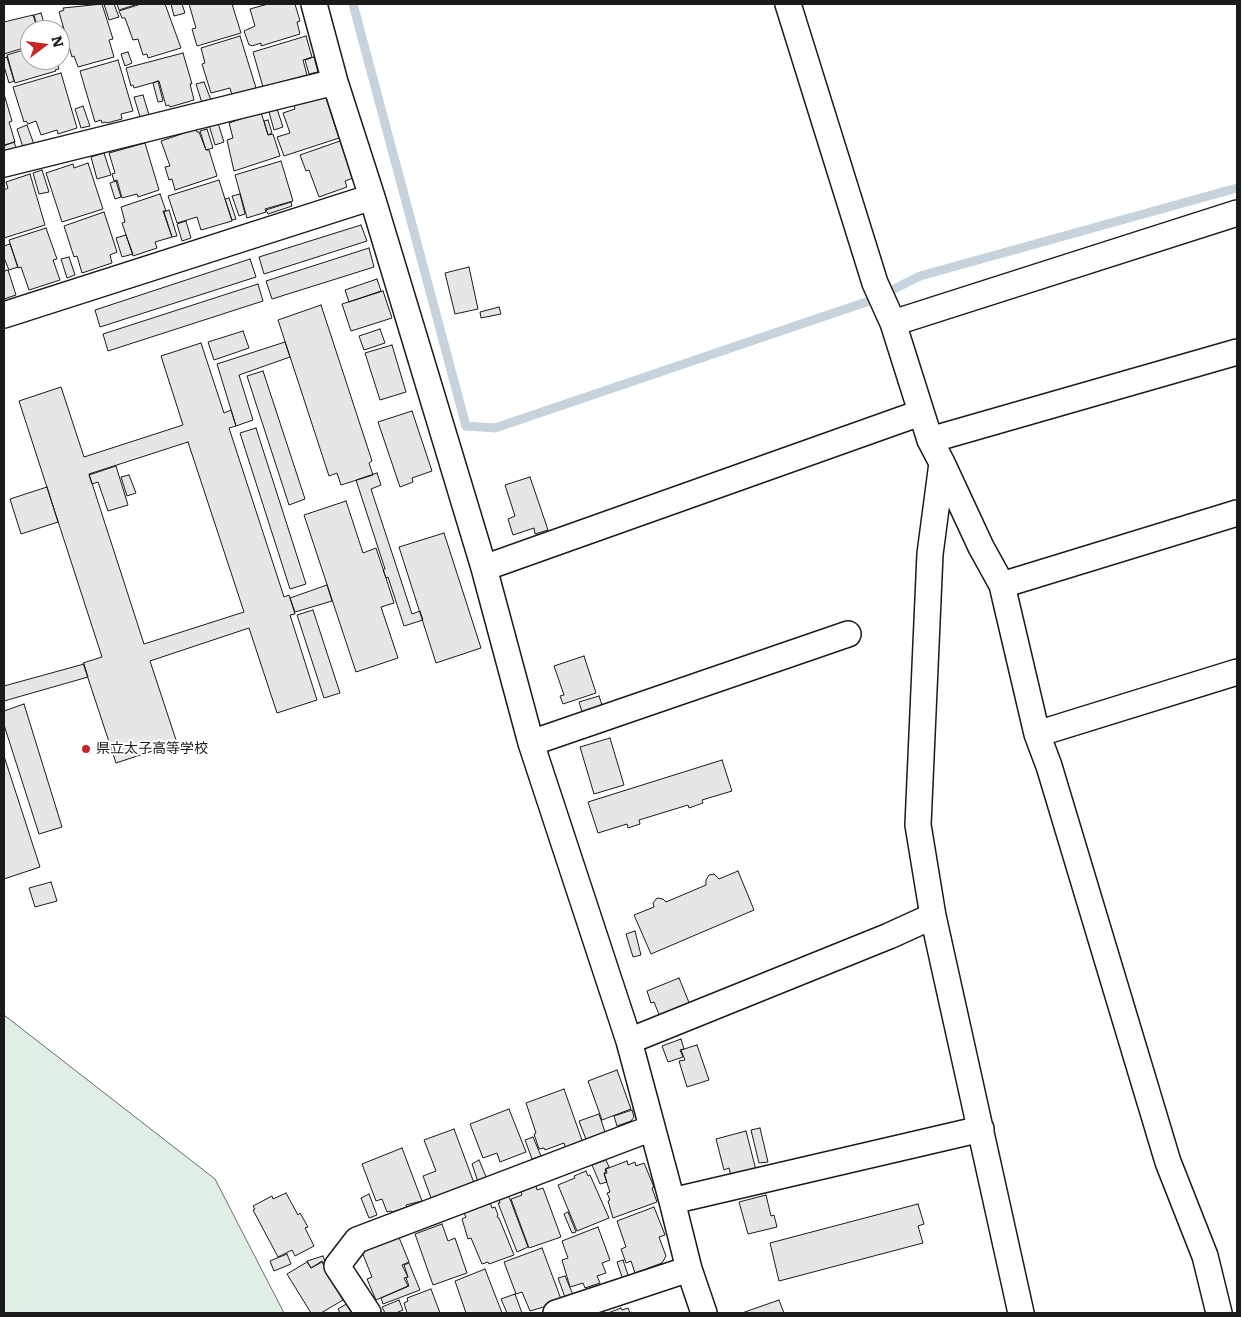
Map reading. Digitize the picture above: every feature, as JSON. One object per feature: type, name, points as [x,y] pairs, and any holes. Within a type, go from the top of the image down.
[{"type":"street","points":[[314,4],[335,82],[372,197],[484,568],[531,743],[629,1041],[689,1269],[704,1313]]},
{"type":"street","points":[[788,4],[875,283],[893,323],[920,413],[930,440],[981,547],[1002,585],[1038,734],[1168,1162],[1205,1256],[1218,1313]]},
{"type":"street","points":[[4,164],[335,82]]},
{"type":"street","points":[[4,315],[372,197]]},
{"type":"street","points":[[893,323],[1237,214]]},
{"type":"street","points":[[930,440],[1237,352]]},
{"type":"street","points":[[484,568],[920,413]]},
{"type":"street","points":[[942,463],[930,554],[918,825],[933,916],[1021,1313]]},
{"type":"street","points":[[1002,585],[1237,513]]},
{"type":"street","points":[[531,743],[848,634]]},
{"type":"street","points":[[1038,734],[1237,672]]},
{"type":"street","points":[[629,1041],[889,936],[933,916]]},
{"type":"street","points":[[368,1313],[337,1266],[357,1240],[652,1128]]},
{"type":"street","points":[[672,1201],[981,1129]]},
{"type":"street","points":[[556,1313],[689,1269]]},
{"type":"green space","points":[[4,1015],[215,1179],[284,1313],[4,1313]]},
{"type":"building","points":[[102,4],[113,39],[109,40],[114,57],[78,67],[70,50],[70,20],[61,20],[59,12],[64,10],[63,8]]},
{"type":"building","points":[[104,4],[114,4],[119,17],[109,20]]},
{"type":"building","points":[[117,4],[135,4],[135,5],[119,10]]},
{"type":"building","points":[[141,4],[165,4],[181,48],[148,58],[147,54],[143,55],[138,39],[133,40],[125,18],[122,18],[119,11]]},
{"type":"building","points":[[171,4],[182,4],[185,13],[174,16]]},
{"type":"building","points":[[189,4],[232,4],[241,33],[197,46],[192,29],[196,28]]},
{"type":"building","points":[[268,4],[295,4],[300,21],[297,22],[300,34],[261,46],[261,43],[249,45],[244,31],[255,26],[250,9]]},
{"type":"building","points":[[41,13],[43,20],[35,20],[34,15]]},
{"type":"building","points":[[33,15],[35,20],[20,20],[20,49],[4,54],[4,22]]},
{"type":"building","points":[[240,36],[256,88],[232,95],[230,88],[211,93],[202,64],[205,63],[201,48]]},
{"type":"building","points":[[306,36],[312,57],[303,60],[307,75],[263,87],[253,52]]},
{"type":"building","points":[[20,51],[20,70],[56,71],[15,83],[7,55]]},
{"type":"building","points":[[128,52],[132,63],[125,66],[121,54]]},
{"type":"building","points":[[183,53],[192,84],[190,84],[194,100],[170,107],[169,105],[166,106],[159,81],[134,88],[133,85],[131,86],[126,68]]},
{"type":"building","points":[[7,57],[14,81],[9,83],[4,66],[4,58]]},
{"type":"building","points":[[314,57],[318,72],[309,74],[305,60]]},
{"type":"building","points":[[118,60],[133,111],[121,114],[122,119],[107,123],[102,123],[101,120],[95,122],[80,71]]},
{"type":"building","points":[[61,73],[77,128],[58,134],[57,130],[41,135],[36,121],[28,124],[26,121],[24,122],[13,87]]},
{"type":"building","points":[[158,81],[163,101],[158,102],[153,83]]},
{"type":"building","points":[[204,82],[211,100],[202,103],[196,84]]},
{"type":"building","points":[[4,94],[12,121],[9,122],[15,142],[4,145]]},
{"type":"building","points":[[143,95],[149,115],[140,117],[134,97]]},
{"type":"building","points":[[325,95],[339,138],[284,156],[277,137],[290,133],[283,113],[295,109],[294,105]]},
{"type":"building","points":[[83,106],[90,126],[81,128],[75,109]]},
{"type":"building","points":[[277,109],[283,127],[274,130],[269,112]]},
{"type":"building","points":[[261,112],[268,135],[273,134],[280,156],[234,171],[227,140],[233,138],[229,123]]},
{"type":"building","points":[[268,120],[272,133],[268,135],[264,121]]},
{"type":"building","points":[[218,123],[224,142],[215,145],[209,125]]},
{"type":"building","points":[[27,125],[35,147],[24,150],[17,129]]},
{"type":"building","points":[[196,129],[206,150],[209,150],[217,176],[175,190],[172,179],[169,180],[165,167],[170,166],[161,141]]},
{"type":"building","points":[[207,129],[213,148],[206,150],[200,131]]},
{"type":"building","points":[[340,141],[353,178],[345,181],[347,187],[319,197],[309,170],[306,171],[300,155]]},
{"type":"building","points":[[14,142],[17,151],[4,155],[4,146]]},
{"type":"building","points":[[145,143],[159,190],[138,197],[137,194],[122,198],[117,180],[114,181],[112,174],[115,173],[109,153]]},
{"type":"building","points":[[104,153],[111,175],[97,179],[91,157]]},
{"type":"building","points":[[281,161],[293,201],[265,209],[266,212],[247,218],[235,175]]},
{"type":"building","points":[[88,163],[103,209],[62,222],[46,173],[73,164],[74,168]]},
{"type":"building","points":[[42,170],[49,192],[39,194],[33,173]]},
{"type":"building","points":[[30,174],[45,225],[4,238],[4,190],[8,188],[6,182]]},
{"type":"building","points":[[219,180],[232,221],[201,230],[197,217],[177,223],[168,196]]},
{"type":"building","points":[[116,181],[121,197],[115,199],[110,183]]},
{"type":"building","points":[[160,194],[166,211],[163,211],[172,237],[155,242],[157,248],[133,256],[122,223],[125,222],[121,207]]},
{"type":"building","points":[[240,194],[245,214],[239,216],[232,196]]},
{"type":"building","points":[[229,198],[236,219],[232,220],[225,199]]},
{"type":"building","points":[[291,202],[292,206],[268,214],[266,210]]},
{"type":"building","points":[[169,210],[177,236],[172,237],[164,212]]},
{"type":"building","points":[[104,212],[117,252],[110,255],[112,263],[82,273],[77,256],[74,257],[64,226]]},
{"type":"building","points":[[186,221],[191,238],[182,241],[177,224]]},
{"type":"building","points":[[361,225],[367,241],[264,274],[259,257]]},
{"type":"building","points":[[46,228],[57,259],[53,260],[60,280],[29,290],[21,267],[18,268],[9,240]]},
{"type":"building","points":[[126,235],[133,254],[122,257],[116,238]]},
{"type":"building","points":[[10,244],[18,267],[9,270],[4,258],[4,246]]},
{"type":"building","points":[[369,248],[374,267],[272,299],[266,281]]},
{"type":"building","points":[[69,257],[75,275],[67,278],[61,259]]},
{"type":"building","points":[[250,259],[256,277],[100,327],[95,310]]},
{"type":"building","points":[[469,267],[478,309],[455,314],[445,273]]},
{"type":"building","points":[[8,270],[16,295],[4,299],[4,271]]},
{"type":"building","points":[[377,279],[381,291],[349,302],[345,290]]},
{"type":"building","points":[[258,284],[263,301],[108,351],[103,334]]},
{"type":"building","points":[[383,291],[392,318],[351,331],[342,304]]},
{"type":"building","points":[[321,305],[372,461],[369,463],[373,475],[341,485],[337,473],[329,476],[278,320]]},
{"type":"building","points":[[499,307],[501,314],[481,318],[480,312]]},
{"type":"building","points":[[380,329],[385,343],[364,350],[359,336]]},
{"type":"building","points":[[243,331],[249,348],[214,360],[208,342]]},
{"type":"building","points":[[285,342],[290,357],[239,375],[253,420],[236,426],[217,364]]},
{"type":"building","points":[[201,343],[224,413],[231,410],[236,426],[229,428],[284,597],[289,595],[295,614],[290,615],[317,700],[277,713],[249,628],[150,661],[177,743],[116,763],[83,663],[102,657],[19,401],[61,387],[84,457],[183,425],[161,356]],"holes":[[[188,442],[244,612],[144,644],[89,474]]]},
{"type":"building","points":[[392,345],[406,392],[380,400],[365,353]]},
{"type":"building","points":[[263,371],[305,499],[289,505],[247,376]]},
{"type":"building","points":[[412,411],[432,471],[412,478],[413,482],[400,487],[378,422]]},
{"type":"building","points":[[256,428],[306,584],[290,589],[240,433]]},
{"type":"building","points":[[116,466],[128,505],[108,511],[98,482],[92,484],[89,475]]},
{"type":"building","points":[[377,473],[381,485],[371,489],[412,614],[420,611],[423,620],[404,626],[388,577],[386,578],[383,570],[385,569],[356,480]]},
{"type":"building","points":[[129,475],[136,493],[127,496],[121,477]]},
{"type":"building","points":[[530,477],[548,530],[535,534],[534,528],[513,535],[508,519],[515,516],[505,485]]},
{"type":"building","points":[[47,487],[58,522],[21,534],[10,499]]},
{"type":"building","points":[[346,501],[363,553],[376,548],[386,578],[394,603],[381,607],[398,658],[356,672],[304,515]]},
{"type":"building","points":[[444,533],[481,648],[436,663],[399,547]]},
{"type":"building","points":[[327,585],[332,601],[295,612],[290,598]]},
{"type":"building","points":[[313,610],[340,693],[324,698],[297,615]]},
{"type":"building","points":[[584,656],[596,693],[563,704],[560,696],[564,695],[554,666]]},
{"type":"building","points":[[84,664],[88,677],[4,701],[4,686]]},
{"type":"building","points":[[599,696],[602,705],[582,712],[579,702]]},
{"type":"building","points":[[24,704],[62,827],[39,834],[4,725],[4,711]]},
{"type":"building","points":[[610,738],[624,785],[594,794],[580,747]]},
{"type":"building","points":[[4,756],[40,867],[4,879]]},
{"type":"building","points":[[722,760],[732,791],[702,800],[703,803],[689,808],[688,805],[639,820],[640,824],[628,828],[627,824],[598,833],[588,802]]},
{"type":"building","points":[[738,871],[754,910],[651,954],[634,915],[654,907],[653,903],[657,898],[663,899],[666,902],[706,885],[709,875],[714,874],[719,879]]},
{"type":"building","points":[[51,882],[57,901],[35,907],[29,888]]},
{"type":"building","points":[[635,931],[641,955],[633,957],[626,934]]},
{"type":"building","points":[[679,978],[690,1005],[660,1017],[654,1002],[651,1003],[647,991]]},
{"type":"building","points":[[681,1039],[684,1049],[680,1050],[683,1057],[668,1062],[662,1046]]},
{"type":"building","points":[[697,1045],[709,1080],[687,1087],[679,1061],[685,1060],[681,1050]]},
{"type":"building","points":[[617,1070],[631,1109],[602,1120],[588,1081]]},
{"type":"building","points":[[564,1089],[583,1143],[566,1149],[564,1143],[545,1150],[544,1148],[539,1149],[526,1103]]},
{"type":"building","points":[[509,1109],[526,1152],[500,1162],[497,1153],[483,1158],[470,1124]]},
{"type":"building","points":[[632,1110],[634,1117],[631,1121],[617,1126],[614,1116]]},
{"type":"building","points":[[599,1114],[606,1135],[587,1142],[579,1121]]},
{"type":"building","points":[[760,1128],[768,1162],[759,1163],[751,1130]]},
{"type":"building","points":[[454,1129],[474,1183],[431,1198],[423,1176],[436,1171],[424,1140]]},
{"type":"building","points":[[746,1131],[756,1170],[731,1176],[729,1168],[724,1170],[716,1139]]},
{"type":"building","points":[[533,1137],[541,1156],[532,1159],[525,1140]]},
{"type":"building","points":[[402,1148],[422,1201],[387,1212],[382,1199],[376,1201],[362,1164]]},
{"type":"building","points":[[479,1160],[487,1179],[478,1182],[472,1164]]},
{"type":"building","points":[[606,1160],[609,1167],[605,1169],[606,1172],[604,1173],[607,1182],[600,1184],[592,1165]]},
{"type":"building","points":[[627,1161],[628,1165],[635,1162],[636,1166],[644,1163],[654,1187],[652,1188],[657,1202],[613,1218],[607,1193],[610,1192],[604,1174],[607,1173],[606,1169]]},
{"type":"building","points":[[586,1171],[588,1176],[590,1175],[609,1218],[577,1231],[558,1185]]},
{"type":"building","points":[[536,1186],[537,1190],[543,1188],[561,1237],[529,1248],[511,1199],[522,1195],[521,1192]]},
{"type":"building","points":[[286,1193],[298,1215],[300,1213],[308,1227],[305,1228],[314,1246],[295,1256],[292,1250],[278,1257],[253,1210],[255,1209],[253,1206],[272,1196],[273,1199]]},
{"type":"building","points":[[369,1194],[377,1215],[369,1218],[361,1198]]},
{"type":"building","points":[[766,1195],[771,1216],[774,1215],[777,1227],[748,1234],[739,1202]]},
{"type":"building","points":[[508,1196],[528,1247],[517,1252],[498,1203],[500,1203],[499,1199]]},
{"type":"building","points":[[490,1202],[492,1208],[495,1207],[514,1255],[489,1264],[488,1262],[482,1264],[471,1238],[468,1239],[462,1219],[466,1217],[464,1213]]},
{"type":"building","points":[[918,1204],[924,1224],[918,1226],[923,1243],[779,1281],[770,1243]]},
{"type":"building","points":[[654,1207],[665,1235],[659,1237],[666,1256],[662,1263],[635,1273],[631,1261],[626,1263],[621,1249],[626,1247],[617,1221]]},
{"type":"building","points":[[568,1212],[576,1232],[572,1233],[564,1214]]},
{"type":"building","points":[[442,1224],[448,1241],[455,1238],[467,1273],[433,1285],[415,1234]]},
{"type":"building","points":[[598,1227],[610,1260],[602,1263],[606,1273],[597,1276],[600,1283],[585,1288],[583,1283],[570,1287],[562,1260],[568,1258],[562,1241]]},
{"type":"building","points":[[398,1235],[409,1262],[402,1265],[408,1277],[404,1278],[408,1286],[376,1300],[367,1279],[372,1277],[362,1252],[383,1244],[381,1242]]},
{"type":"building","points":[[542,1248],[561,1299],[554,1304],[530,1311],[522,1292],[516,1294],[504,1262]]},
{"type":"building","points":[[287,1254],[291,1264],[274,1271],[270,1261]]},
{"type":"building","points":[[323,1256],[326,1264],[322,1261],[311,1268],[307,1261]]},
{"type":"building","points":[[623,1260],[629,1278],[623,1280],[617,1262]]},
{"type":"building","points":[[307,1262],[311,1268],[322,1262],[328,1273],[326,1273],[343,1300],[321,1313],[311,1313],[287,1274]]},
{"type":"building","points":[[409,1263],[420,1290],[383,1304],[381,1298],[409,1286],[404,1265]]},
{"type":"building","points":[[485,1269],[502,1313],[466,1313],[455,1281]]},
{"type":"building","points":[[565,1276],[574,1297],[566,1300],[558,1278]]},
{"type":"building","points":[[431,1289],[440,1313],[407,1313],[404,1303],[408,1301],[407,1298]]},
{"type":"building","points":[[515,1294],[522,1313],[507,1313],[501,1299]]},
{"type":"building","points":[[399,1300],[403,1310],[396,1313],[385,1313],[382,1307]]},
{"type":"building","points":[[779,1300],[784,1313],[742,1313]]},
{"type":"building","points":[[350,1302],[357,1313],[340,1313],[338,1309]]},
{"type":"building","points":[[621,1308],[622,1310],[628,1308],[630,1313],[608,1313]]},
{"type":"waterway","points":[[353,4],[466,426],[495,428],[872,300],[920,276],[1237,188]]},
{"type":"place","name":"県立太子高等学校","points":[[86,749]]}]
